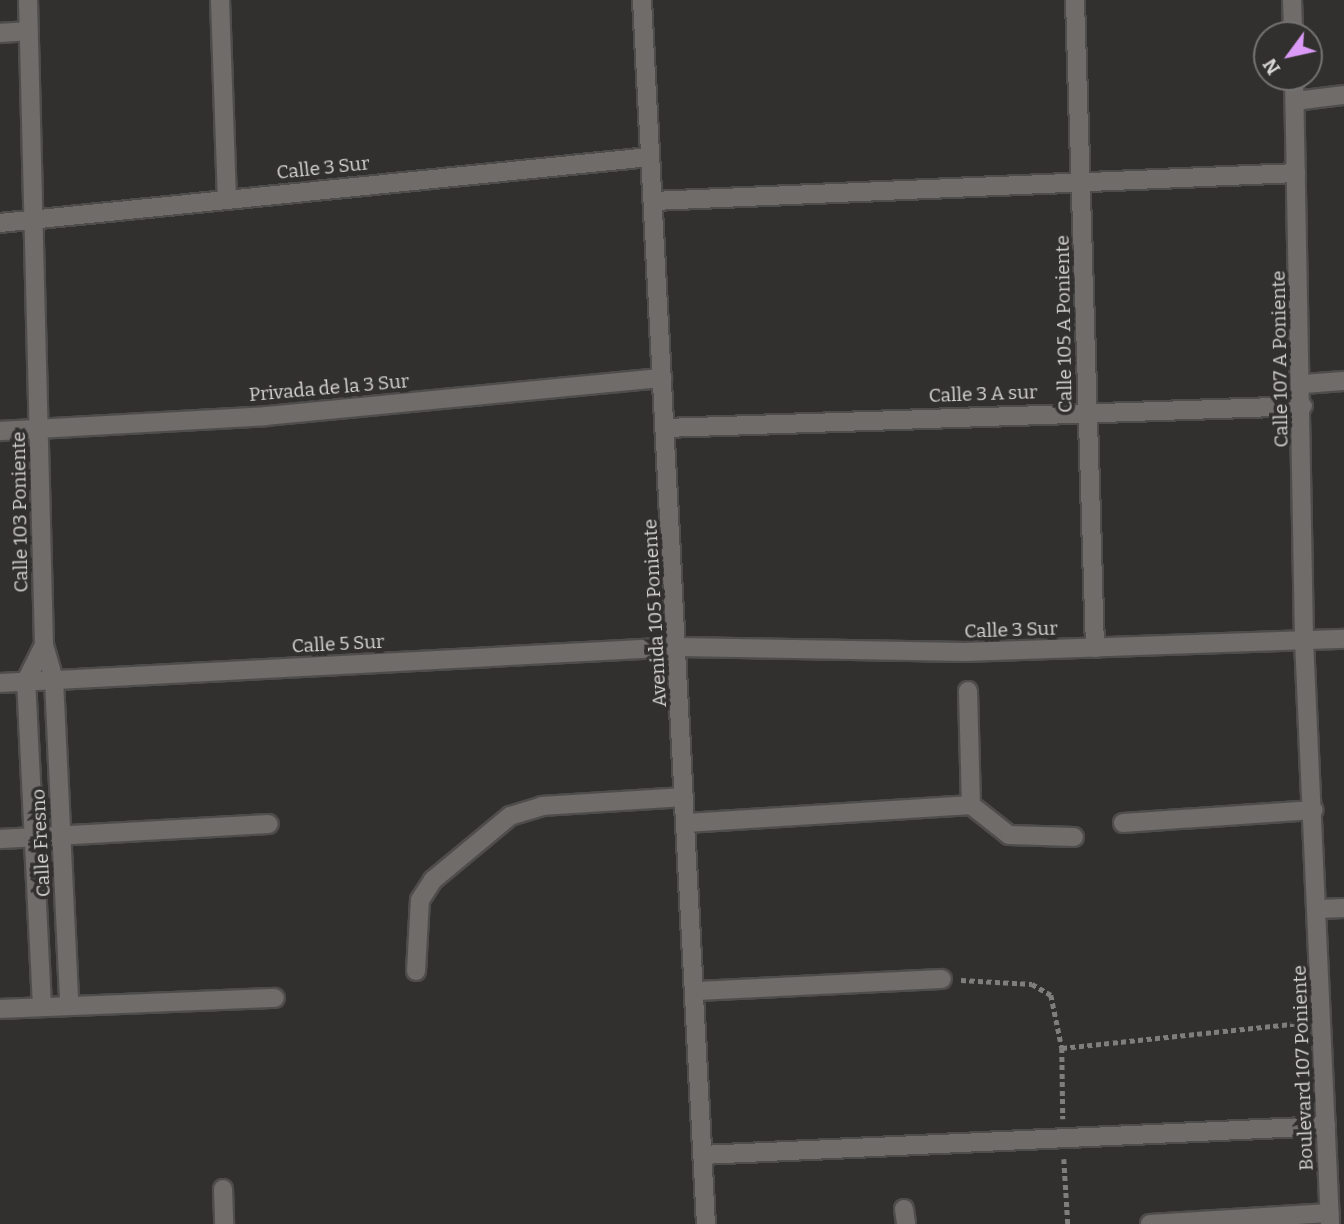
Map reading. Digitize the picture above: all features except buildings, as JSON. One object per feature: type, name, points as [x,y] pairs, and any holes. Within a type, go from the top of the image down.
[{"type":"street","name":"Calle 103 Poniente","points":[[28,0],[44,645],[54,680]]},
{"type":"street","points":[[220,0],[227,199]]},
{"type":"street","name":"Avenida 105 Poniente","points":[[642,0],[679,647],[706,1224]]},
{"type":"street","name":"Calle 105 A Poniente","points":[[1075,0],[1083,187],[1086,411],[1095,648]]},
{"type":"street","points":[[1292,0],[1293,21]]},
{"type":"street","points":[[0,33],[28,32]]},
{"type":"street","name":"Calle 107 A Poniente","points":[[1295,91],[1303,384],[1304,640]]},
{"type":"street","points":[[1295,101],[1344,95]]},
{"type":"street","name":"Calle 3 Sur","points":[[0,222],[650,156]]},
{"type":"street","points":[[653,201],[1083,187],[1296,173]]},
{"type":"street","name":"Privada de la 3 Sur","points":[[0,431],[266,416],[662,378]]},
{"type":"street","points":[[1303,384],[1344,381]]},
{"type":"street","name":"Calle 3 A sur","points":[[665,428],[1086,411],[1303,406]]},
{"type":"street","name":"Calle 3 Sur","points":[[679,647],[1095,648],[1344,639]]},
{"type":"street","name":"Boulevard 107 Poniente","points":[[1304,640],[1314,810],[1320,1021],[1330,1219]]},
{"type":"street","name":"Calle 103 Poniente","points":[[26,681],[44,645]]},
{"type":"street","name":"Calle 5 Sur","points":[[0,682],[679,647]]},
{"type":"street","name":"Calle Fresno","points":[[54,680],[69,1004]]},
{"type":"street","name":"Calle Fresno","points":[[26,681],[42,1006]]},
{"type":"street","points":[[968,691],[971,805]]},
{"type":"street","points":[[416,971],[420,900],[433,880],[510,816],[542,806],[684,797]]},
{"type":"street","points":[[686,823],[971,805],[1009,835],[1074,837]]},
{"type":"street","points":[[1123,823],[1314,810]]},
{"type":"street","points":[[0,839],[269,824]]},
{"type":"street","points":[[1318,909],[1344,908]]},
{"type":"street","points":[[696,991],[942,979]]},
{"type":"street","points":[[0,1009],[69,1004],[275,998]]},
{"type":"street","points":[[702,1155],[1063,1141],[1326,1126]]},
{"type":"street","points":[[223,1189],[225,1224]]},
{"type":"street","points":[[1150,1224],[1330,1219]]},
{"type":"path","points":[[942,979],[1043,988],[1056,1007],[1062,1048],[1063,1141],[1068,1224]]},
{"type":"path","points":[[1062,1048],[1320,1021]]}]
